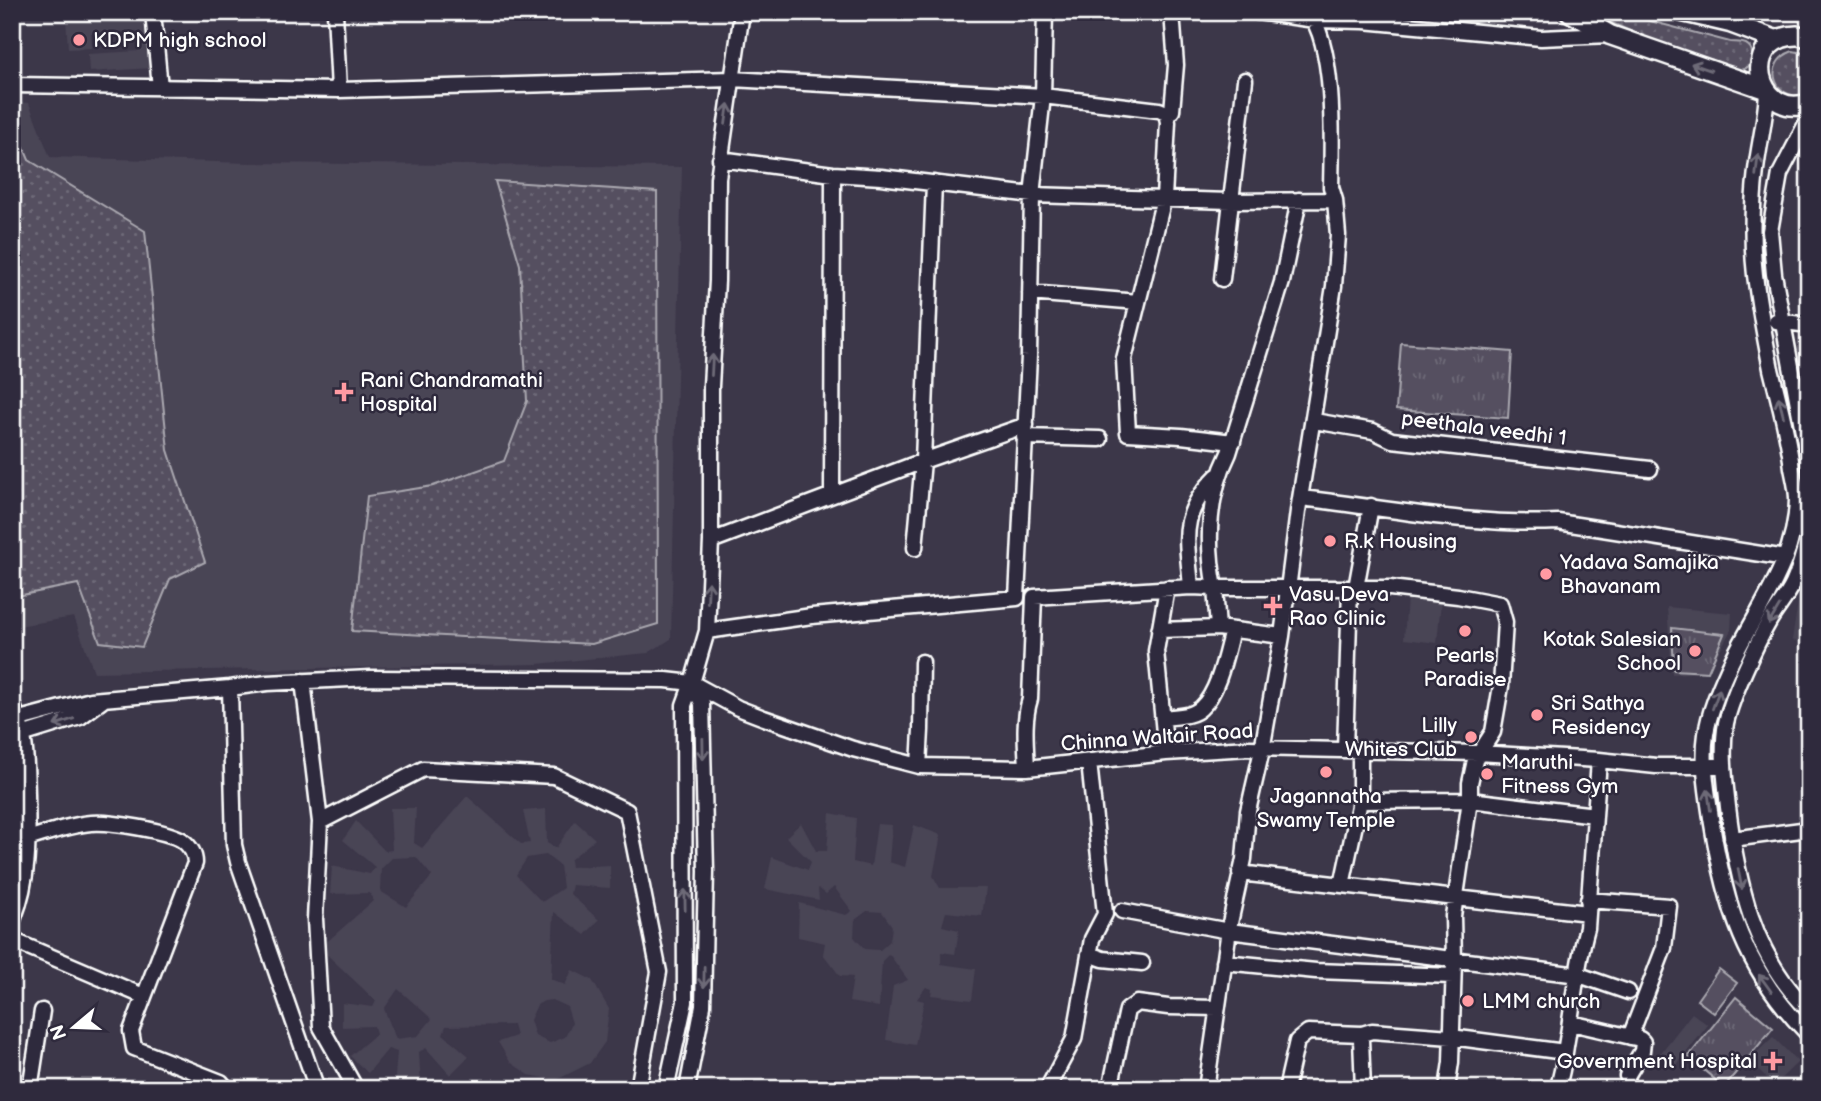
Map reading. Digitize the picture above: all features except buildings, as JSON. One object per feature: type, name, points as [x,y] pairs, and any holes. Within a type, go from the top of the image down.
[{"type":"main road","points":[[1570,12],[1611,35],[1766,90]]},
{"type":"main road","points":[[1683,12],[1730,23],[1776,40]]},
{"type":"main road","points":[[1809,38],[1789,35],[1776,40],[1766,50],[1760,62],[1760,76],[1766,90],[1775,100],[1787,105],[1801,106],[1809,103]]},
{"type":"main road","points":[[12,917],[23,882],[27,839],[17,812],[15,725]]},
{"type":"street","points":[[153,12],[160,89]]},
{"type":"street","points":[[335,12],[339,90]]},
{"type":"street","points":[[666,1089],[685,1002],[684,705],[707,631],[711,541],[711,386],[720,159],[741,12]]},
{"type":"street","points":[[1017,598],[1032,195],[1043,96],[1045,12]]},
{"type":"street","points":[[1172,12],[1176,65],[1172,111]]},
{"type":"street","points":[[1257,12],[1541,38],[1611,35]]},
{"type":"street","points":[[1206,1089],[1229,931],[1244,859],[1248,811],[1262,750],[1282,636],[1334,286],[1338,235],[1331,187],[1329,84],[1324,50],[1311,16]]},
{"type":"street","points":[[12,85],[339,90],[732,79],[1043,96],[1159,110],[1166,113],[1168,122],[1164,198],[1124,359],[1128,433],[1233,442]]},
{"type":"street","points":[[1222,279],[1245,80]]},
{"type":"street","points":[[1766,90],[1756,169],[1752,233],[1755,276],[1772,369],[1787,430],[1797,498],[1786,558],[1775,585],[1728,668],[1714,703],[1706,734],[1705,766],[1714,835],[1733,920],[1757,972],[1786,1012],[1809,1035]]},
{"type":"street","points":[[1809,118],[1780,174],[1770,232],[1774,274],[1809,464]]},
{"type":"street","points":[[720,159],[1032,195],[1230,201],[1335,200]]},
{"type":"street","points":[[832,495],[834,174]]},
{"type":"street","points":[[915,548],[922,461],[934,183]]},
{"type":"street","points":[[1163,718],[1183,716],[1201,709],[1221,673],[1225,629],[1210,561],[1210,520],[1217,476],[1233,442],[1282,282],[1299,200]]},
{"type":"street","points":[[1030,293],[1138,302]]},
{"type":"street","points":[[1763,321],[1809,325]]},
{"type":"street","name":"peethala veedhi 1","points":[[1314,421],[1373,431],[1392,440],[1650,468]]},
{"type":"street","points":[[711,541],[922,461],[1025,431],[1100,439]]},
{"type":"street","points":[[1191,587],[1188,520],[1205,488],[1217,476]]},
{"type":"street","points":[[1301,498],[1495,522],[1558,522],[1786,558]]},
{"type":"street","points":[[1342,885],[1360,801],[1353,750],[1353,588],[1371,506]]},
{"type":"street","points":[[1809,534],[1793,584],[1769,622],[1743,677],[1727,722],[1723,766],[1732,839],[1745,904],[1768,956],[1798,1000],[1809,1010]]},
{"type":"street","points":[[1793,584],[1809,588]]},
{"type":"street","points":[[707,631],[812,616],[1017,598],[1191,587],[1390,588],[1500,604],[1505,622],[1499,698],[1493,732],[1488,743],[1477,753],[1453,916],[1451,1062],[1447,1089]]},
{"type":"street","points":[[1166,753],[1156,651],[1167,589]]},
{"type":"street","points":[[1027,768],[1025,739],[1027,709],[1031,699],[1034,597]]},
{"type":"street","points":[[1159,630],[1225,629],[1282,636]]},
{"type":"street","points":[[919,766],[922,662]]},
{"type":"street","points":[[15,725],[91,700],[303,681],[469,678],[666,680],[692,683]]},
{"type":"street","points":[[303,681],[320,822],[315,919],[321,1027],[356,1089]]},
{"type":"street","points":[[687,1089],[703,1006],[706,920],[702,703],[692,683]]},
{"type":"street","name":"Chinna Waltair Road","points":[[692,683],[738,708],[764,718],[853,749],[919,766],[1027,768],[1166,753],[1250,748],[1477,753],[1656,766],[1723,766]]},
{"type":"street","points":[[230,688],[234,845],[317,1089]]},
{"type":"street","points":[[1557,1089],[1571,1023],[1588,906],[1599,760]]},
{"type":"street","points":[[1047,1089],[1074,1039],[1092,939],[1105,914],[1089,762]]},
{"type":"street","points":[[320,822],[423,769],[554,776],[627,811],[659,972],[638,1089]]},
{"type":"street","points":[[1360,801],[1471,800],[1595,815]]},
{"type":"street","points":[[27,839],[73,825],[94,822],[180,839],[189,846],[195,854],[195,863],[131,1031],[134,1048],[221,1082],[227,1089]]},
{"type":"street","points":[[1732,839],[1809,829]]},
{"type":"street","points":[[1240,873],[1455,898],[1588,906],[1669,906],[1664,948],[1630,1037]]},
{"type":"street","points":[[1122,911],[1229,931],[1579,975],[1628,992]]},
{"type":"street","points":[[12,940],[143,996]]},
{"type":"street","points":[[1090,954],[1103,959],[1142,963]]},
{"type":"street","points":[[1224,962],[1316,971],[1453,976]]},
{"type":"street","points":[[1110,1089],[1127,1010],[1137,1003],[1217,1008]]},
{"type":"street","points":[[30,1089],[42,1011]]},
{"type":"street","points":[[1571,1023],[1640,1039],[1644,1046],[1627,1076]]},
{"type":"street","points":[[1286,1089],[1297,1041],[1308,1032],[1362,1034],[1372,1031],[1451,1037],[1565,1052]]},
{"type":"street","points":[[1362,1034],[1363,1089]]},
{"type":"shaded area","name":"KDPM high school","points":[[74,12],[148,12],[152,68],[89,72],[88,54],[138,51],[137,31],[91,33],[92,48],[68,49],[66,19],[75,18]]},
{"type":"shaded area","name":"Rani Chandramathi Hospital","points":[[12,102],[29,103],[50,157],[251,163],[682,167],[671,639],[648,653],[537,664],[94,672],[74,617],[12,627]]},
{"type":"shaded area","points":[[1799,596],[1809,598],[1809,645],[1792,640]]},
{"type":"shaded area","points":[[1407,597],[1441,601],[1437,643],[1404,639]]},
{"type":"shaded area","name":"Kotak Salesian School","points":[[1667,607],[1732,613],[1731,630],[1708,672],[1672,674]]},
{"type":"shaded area","points":[[467,796],[521,844],[530,843],[523,811],[546,809],[547,843],[556,848],[575,821],[595,839],[570,860],[571,867],[610,865],[610,888],[572,885],[570,894],[599,920],[585,935],[554,912],[551,979],[565,985],[572,970],[592,980],[609,1009],[605,1042],[590,1063],[556,1080],[529,1075],[510,1062],[498,1042],[516,1036],[513,1025],[446,1026],[443,1034],[469,1056],[450,1075],[426,1048],[419,1052],[421,1087],[394,1088],[397,1052],[388,1049],[368,1073],[350,1056],[376,1034],[374,1026],[342,1027],[342,1003],[373,1007],[376,1001],[320,948],[373,901],[370,893],[330,894],[332,866],[370,874],[375,867],[343,840],[356,821],[385,851],[392,850],[390,808],[416,808],[414,843],[422,848]],"holes":[[[546,855],[560,866],[563,888],[542,902],[516,875],[527,858]],[[416,857],[432,876],[406,907],[380,891],[381,869],[392,858]],[[398,989],[432,1019],[418,1036],[396,1039],[384,1009]],[[552,1000],[567,1007],[572,1023],[565,1037],[550,1043],[535,1036],[530,1020],[537,1005]]]},
{"type":"shaded area","points":[[830,813],[856,818],[853,862],[871,866],[877,824],[892,825],[889,862],[905,867],[914,825],[941,835],[933,876],[940,888],[986,888],[982,916],[946,912],[942,926],[959,930],[955,954],[941,952],[941,964],[976,969],[972,1000],[931,995],[932,989],[926,987],[917,999],[924,1001],[915,1045],[886,1040],[893,986],[908,980],[889,954],[882,961],[879,1007],[849,1002],[853,977],[840,976],[823,954],[825,943],[798,937],[799,903],[846,915],[852,911],[834,887],[826,894],[818,888],[819,900],[765,889],[772,857],[808,870],[811,862],[786,837],[801,823],[816,851],[827,851]],"holes":[[[867,911],[882,912],[892,926],[890,941],[880,950],[865,949],[854,937],[855,920]]]},
{"type":"shaded area","points":[[1692,1013],[1708,1025],[1675,1067],[1659,1055]]},
{"type":"shaded area","name":"Government Hospital","points":[[1773,1037],[1798,1062],[1774,1085],[1749,1060]]},
{"type":"green space","points":[[1589,12],[1616,12],[1730,42],[1744,43],[1751,50],[1751,62],[1742,70],[1713,64],[1667,47]]},
{"type":"green space","points":[[1793,51],[1809,54],[1809,93],[1788,94],[1780,89],[1776,81],[1774,73],[1777,64]]},
{"type":"green space","points":[[12,120],[29,160],[145,231],[168,450],[205,562],[170,579],[142,647],[100,642],[78,584],[12,597]]},
{"type":"green space","points":[[495,181],[657,192],[658,624],[592,644],[352,631],[367,496],[433,486],[504,461],[527,401],[520,265]]},
{"type":"green space","points":[[1401,343],[1512,352],[1508,418],[1396,410]]},
{"type":"green space","points":[[1672,628],[1724,634],[1708,672],[1674,670]]},
{"type":"green space","points":[[1719,969],[1737,983],[1714,1013],[1697,1000]]},
{"type":"green space","points":[[1736,997],[1773,1028],[1724,1087],[1688,1057]]},
{"type":"place","name":"KDPM high school","points":[[79,40]]},
{"type":"place","name":"Rani Chandramathi Hospital","points":[[344,392]]},
{"type":"place","name":"R.k Housing","points":[[1330,541]]},
{"type":"place","name":"Yadava Samajika Bhavanam","points":[[1546,574]]},
{"type":"place","name":"Vasu Deva Rao Clinic","points":[[1273,606]]},
{"type":"place","name":"Pearls Paradise","points":[[1465,631]]},
{"type":"place","name":"Kotak Salesian School","points":[[1695,651]]},
{"type":"place","name":"Sri Sathya Residency","points":[[1537,715]]},
{"type":"place","name":"Lilly Whites Club","points":[[1471,737]]},
{"type":"place","name":"Jagannatha Swamy Temple","points":[[1326,772]]},
{"type":"place","name":"Maruthi Fitness Gym","points":[[1487,774]]},
{"type":"place","name":"LMM church","points":[[1468,1001]]},
{"type":"place","name":"Government Hospital","points":[[1773,1061]]}]
